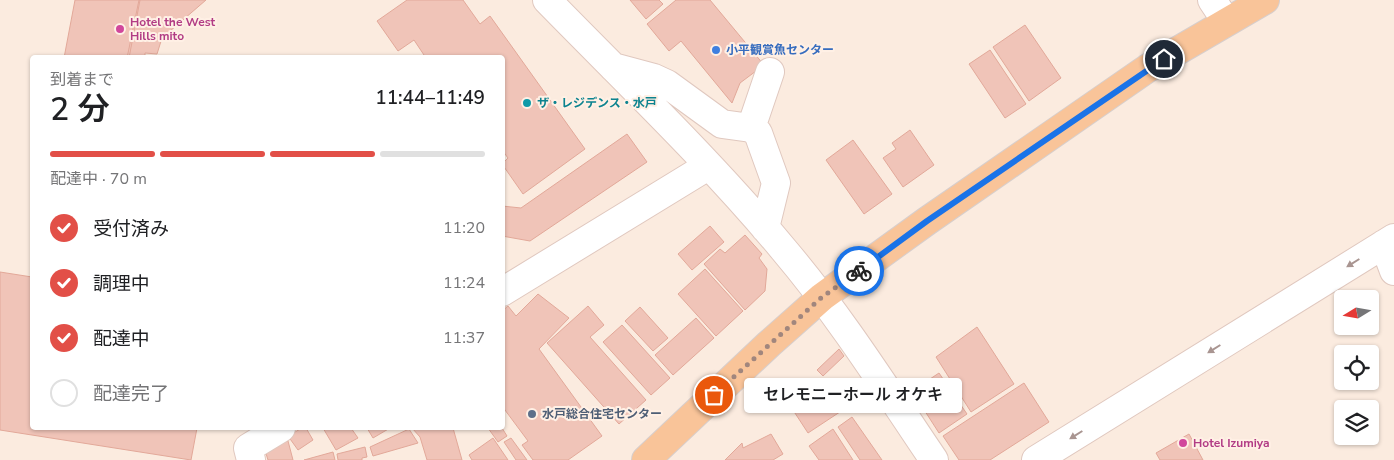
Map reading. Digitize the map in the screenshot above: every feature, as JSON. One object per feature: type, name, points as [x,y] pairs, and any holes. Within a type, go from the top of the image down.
[{"type":"main road","points":[[646,460],[769,344],[822,297],[927,221],[1140,74],[1219,11],[1265,0]]},
{"type":"street","points":[[547,0],[708,166],[765,228],[822,297],[934,460]]},
{"type":"street","points":[[613,68],[654,78],[667,84],[722,124],[751,128],[758,133],[776,183],[765,228]]},
{"type":"street","points":[[751,128],[770,72]]},
{"type":"street","points":[[505,290],[708,166]]},
{"type":"street","points":[[1036,460],[1389,241],[1394,272]]},
{"type":"street","points":[[250,460],[248,448],[278,430]]},
{"type":"building","points":[[75,0],[140,0],[130,55],[65,55]]},
{"type":"building","points":[[139,0],[206,0],[162,38],[157,54],[128,55]]},
{"type":"building","name":"ザ・レジデンス・水戸","points":[[407,0],[463,0],[480,24],[490,16],[585,149],[523,194],[505,168],[505,161],[508,158],[505,154],[505,55],[424,55],[414,40],[398,51],[377,21]]},
{"type":"building","points":[[630,0],[659,0],[663,4],[646,19]]},
{"type":"building","points":[[676,0],[710,0],[764,65],[740,83],[732,103],[681,41],[669,51],[647,24]]},
{"type":"building","points":[[1025,25],[1061,78],[1029,101],[993,47]]},
{"type":"building","points":[[990,50],[1026,104],[1005,118],[969,64]]},
{"type":"building","points":[[910,130],[934,165],[903,187],[883,158],[896,149],[892,143]]},
{"type":"building","points":[[627,134],[647,162],[530,241],[505,237],[505,206],[521,208]]},
{"type":"building","points":[[853,140],[892,194],[864,214],[826,160]]},
{"type":"building","points":[[710,226],[724,242],[692,270],[678,254]]},
{"type":"building","points":[[745,235],[762,254],[759,258],[767,269],[765,291],[745,310],[704,264],[720,249],[725,253]]},
{"type":"building","points":[[705,269],[743,311],[716,336],[678,294]]},
{"type":"building","points":[[0,272],[30,277],[30,430],[197,430],[191,460],[0,430]]},
{"type":"building","points":[[538,294],[569,318],[539,349],[602,436],[568,460],[533,460],[522,445],[528,441],[505,410],[505,308],[508,306],[516,316]]},
{"type":"building","points":[[588,306],[604,325],[590,337],[646,400],[619,424],[547,343]]},
{"type":"building","points":[[640,307],[668,338],[653,351],[625,321]]},
{"type":"building","points":[[696,318],[714,338],[673,375],[655,355]]},
{"type":"building","points":[[622,325],[670,378],[651,395],[603,342]]},
{"type":"building","points":[[977,327],[1014,384],[971,412],[936,357]]},
{"type":"building","points":[[839,349],[844,356],[823,376],[817,370]]},
{"type":"building","points":[[939,373],[967,414],[939,433],[912,391]]},
{"type":"building","points":[[835,379],[852,404],[808,433],[791,407]]},
{"type":"building","points":[[1024,383],[1049,422],[990,460],[959,460],[943,436]]},
{"type":"building","points":[[852,417],[882,460],[860,460],[838,427]]},
{"type":"building","points":[[833,429],[853,460],[819,460],[809,446]]},
{"type":"building","points":[[298,430],[307,430],[313,440],[298,450],[288,436]]},
{"type":"building","points":[[324,430],[352,430],[358,438],[336,450]]},
{"type":"building","points":[[368,430],[387,430],[373,438]]},
{"type":"building","points":[[407,430],[410,430],[418,443],[373,456],[370,447]]},
{"type":"building","points":[[414,430],[454,430],[462,460],[427,460],[420,437]]},
{"type":"building","points":[[489,430],[503,430],[507,436],[498,442]]},
{"type":"building","points":[[771,434],[783,454],[773,460],[725,460],[742,443],[743,448]]},
{"type":"building","name":"Hotel Izumiya","points":[[1189,434],[1203,460],[1160,460],[1156,453]]},
{"type":"building","points":[[493,438],[508,460],[472,460],[469,455]]},
{"type":"building","points":[[511,438],[527,460],[516,460],[504,442]]},
{"type":"building","points":[[288,441],[293,460],[268,460],[264,447]]},
{"type":"building","points":[[365,447],[367,457],[362,458],[362,460],[338,460],[337,454]]},
{"type":"building","points":[[333,452],[335,460],[304,460]]},
{"type":"way so far","points":[[714,395],[822,297],[859,271]]},
{"type":"place","name":"Hotel the West Hills mito","points":[[120,29]]},
{"type":"place","name":"小平観賞魚センター","points":[[716,50]]},
{"type":"place","name":"ザ・レジデンス・水戸","points":[[527,103]]},
{"type":"place","name":"セレモニーホール オケキ","points":[[714,395]]},
{"type":"place","name":"水戸総合住宅センター","points":[[532,414]]},
{"type":"place","name":"Hotel Izumiya","points":[[1183,443]]},
{"type":"route","points":[[859,271],[927,221],[1148,68],[1164,59]]}]
